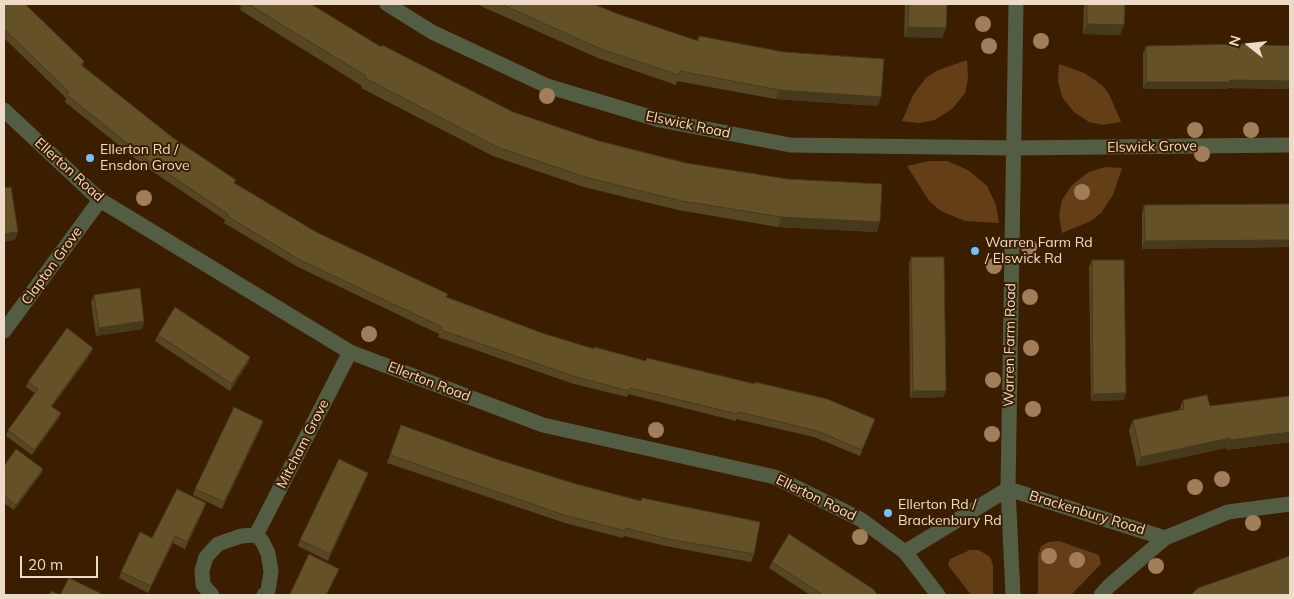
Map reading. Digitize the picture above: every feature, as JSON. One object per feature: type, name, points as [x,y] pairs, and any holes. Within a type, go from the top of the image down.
[{"type":"street","name":"Elswick Road","points":[[387,4],[432,32],[547,86],[660,120],[790,145],[1013,148]]},
{"type":"street","name":"Warren Farm Road","points":[[1013,595],[1008,489],[1016,4]]},
{"type":"street","name":"Ellerton Road","points":[[4,110],[100,200],[350,352],[543,425],[775,477],[860,519],[905,552],[938,595]]},
{"type":"street","name":"Elswick Grove","points":[[1013,148],[1290,145]]},
{"type":"street","name":"Clapton Grove","points":[[4,332],[100,200]]},
{"type":"street","name":"Mitcham Grove","points":[[256,536],[350,352]]},
{"type":"street","name":"Brackenbury Road","points":[[1008,489],[1165,538]]},
{"type":"street","points":[[905,552],[1008,489]]},
{"type":"street","name":"Brackenbury Road","points":[[1101,595],[1165,538],[1228,512],[1290,504]]},
{"type":"street","points":[[212,595],[203,585],[202,571],[206,557],[218,544],[241,536],[256,536],[262,541],[268,553],[271,571],[268,591],[264,595]]},
{"type":"shaded area","points":[[967,60],[968,79],[965,93],[953,108],[935,120],[919,123],[902,121],[913,95],[926,78],[936,71]]},
{"type":"shaded area","points":[[1059,64],[1084,73],[1102,85],[1109,94],[1121,122],[1103,125],[1089,122],[1074,112],[1062,97],[1058,81]]},
{"type":"shaded area","points":[[929,161],[947,161],[968,170],[987,186],[996,205],[999,223],[965,221],[941,211],[929,201],[907,166]]},
{"type":"shaded area","points":[[1105,167],[1122,168],[1113,195],[1101,213],[1091,221],[1062,233],[1059,215],[1062,200],[1072,185],[1089,172]]},
{"type":"shaded area","points":[[1059,541],[1099,555],[1101,564],[1071,595],[1038,595],[1038,556],[1041,546],[1049,542]]},
{"type":"shaded area","points":[[970,550],[979,550],[990,557],[993,565],[993,595],[971,595],[948,565],[950,559]]},
{"type":"building","points":[[4,4],[25,4],[84,61],[81,65],[172,137],[236,180],[234,183],[316,232],[448,294],[446,297],[542,333],[594,349],[594,347],[646,361],[647,358],[827,399],[875,419],[862,450],[817,431],[630,388],[629,391],[576,377],[441,330],[442,327],[300,260],[227,216],[228,214],[149,161],[67,95],[69,92],[4,29]]},
{"type":"building","points":[[248,4],[311,4],[381,47],[382,45],[513,112],[599,141],[686,163],[787,179],[882,184],[880,222],[781,217],[682,201],[588,178],[497,147],[365,78],[366,76]]},
{"type":"building","points":[[501,4],[593,4],[698,41],[699,36],[784,52],[884,59],[881,97],[779,90],[680,71],[679,75],[601,49]]},
{"type":"building","points":[[909,4],[947,4],[946,28],[908,27]]},
{"type":"building","points":[[1087,4],[1125,4],[1124,25],[1087,24]]},
{"type":"building","points":[[1240,44],[1290,46],[1290,81],[1146,82],[1146,46]]},
{"type":"building","points":[[11,187],[18,232],[4,234],[4,188]]},
{"type":"building","points":[[1290,204],[1290,240],[1145,241],[1144,205]]},
{"type":"building","points":[[911,257],[944,257],[946,391],[913,391]]},
{"type":"building","points":[[1092,260],[1124,260],[1126,393],[1093,394]]},
{"type":"building","points":[[140,288],[144,321],[99,328],[94,295]]},
{"type":"building","points":[[175,307],[250,357],[232,384],[158,335]]},
{"type":"building","points":[[67,328],[93,348],[51,406],[61,413],[34,450],[8,430],[38,389],[28,382]]},
{"type":"building","points":[[1207,395],[1210,406],[1290,396],[1290,432],[1230,440],[1230,438],[1141,457],[1133,420],[1184,409],[1183,400]]},
{"type":"building","points":[[234,407],[263,421],[224,502],[195,489]]},
{"type":"building","points":[[401,425],[496,459],[576,484],[641,501],[642,498],[760,522],[754,554],[668,539],[626,528],[626,531],[567,516],[390,455]]},
{"type":"building","points":[[16,449],[43,469],[16,505],[4,496],[4,466]]},
{"type":"building","points":[[339,459],[368,473],[330,554],[300,540]]},
{"type":"building","points":[[177,489],[206,503],[187,542],[175,536],[151,586],[121,572],[140,532],[152,538]]},
{"type":"building","points":[[789,534],[873,589],[878,595],[823,595],[772,562]]},
{"type":"building","points":[[309,554],[339,569],[326,595],[290,594]]},
{"type":"building","points":[[1290,556],[1290,595],[1191,595],[1198,588]]},
{"type":"building","points":[[69,578],[100,593],[100,595],[60,595]]},
{"type":"building","points":[[51,591],[60,595],[49,595]]},
{"type":"place","name":"Ellerton Rd / Ensdon Grove","points":[[90,158]]},
{"type":"place","name":"Warren Farm Rd / Elswick Rd","points":[[975,251]]},
{"type":"place","name":"Ellerton Rd / Brackenbury Rd","points":[[888,513]]}]
